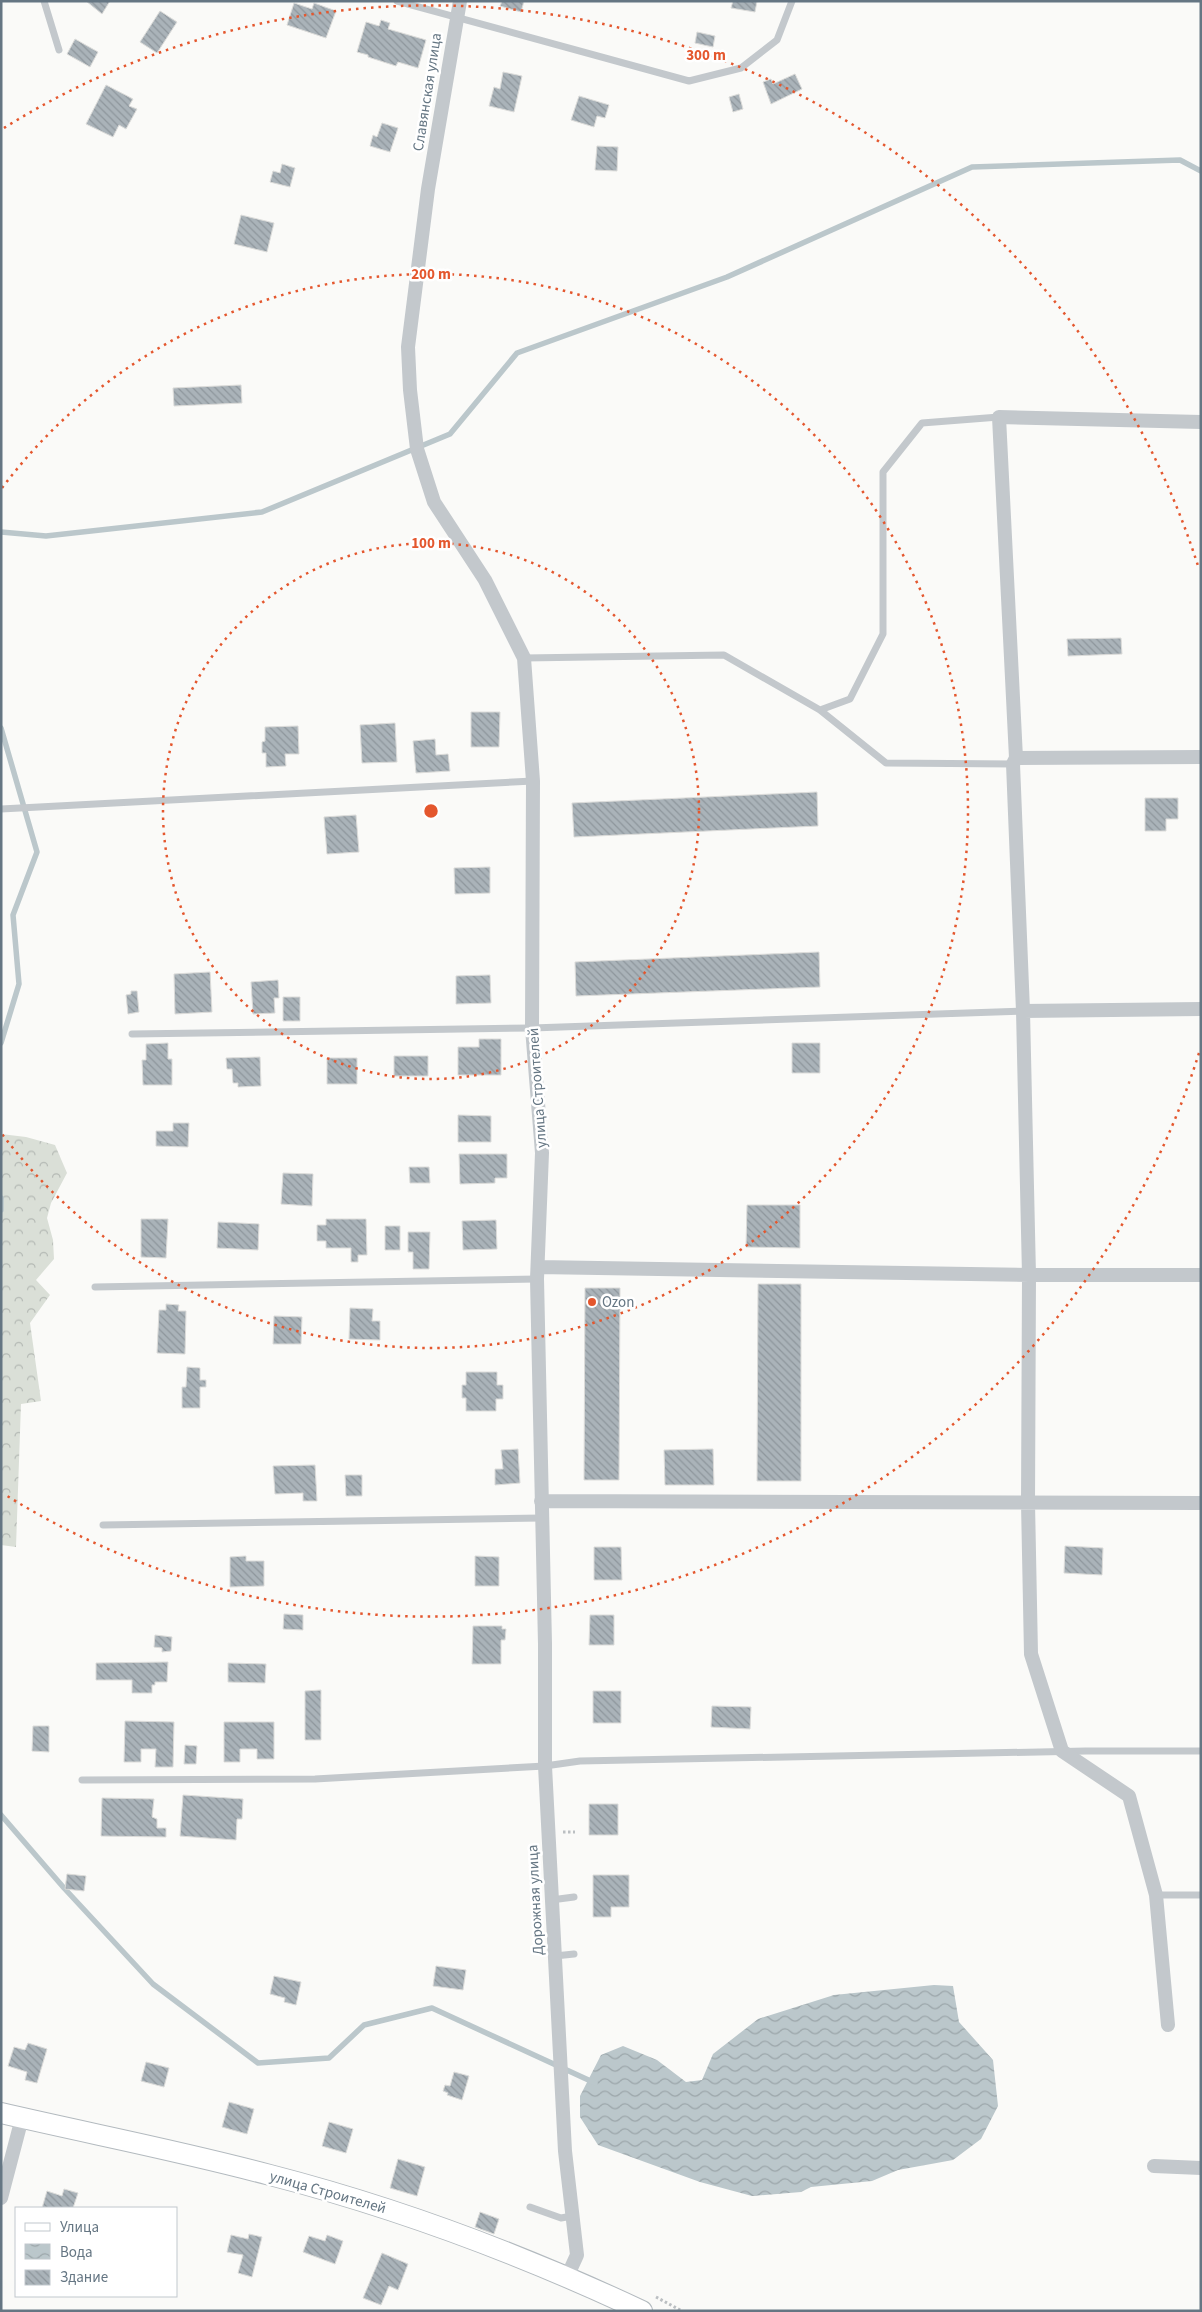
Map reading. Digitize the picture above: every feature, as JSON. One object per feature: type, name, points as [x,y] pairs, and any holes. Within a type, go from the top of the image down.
[{"type":"street","name":"Славянская улица","points":[[460,1],[455,18],[428,188],[408,348],[410,390],[417,449],[434,502],[485,580],[524,658]]},
{"type":"street","points":[[1168,2025],[1156,1895],[1129,1796],[1062,1752],[1031,1654],[1028,1504],[1029,1275],[1023,1011],[999,417],[1201,422]]},
{"type":"street","name":"улица Строителей","points":[[524,658],[533,781],[532,1028],[542,1153],[538,1273],[542,1518]]},
{"type":"street","points":[[1014,761],[1201,757]]},
{"type":"street","points":[[1023,1011],[1201,1009]]},
{"type":"street","points":[[538,1273],[1201,1275]]},
{"type":"street","points":[[541,1502],[1201,1503]]},
{"type":"street","name":"Дорожная улица","points":[[542,1518],[545,1644],[544,1766],[565,2151],[577,2255],[567,2277]]},
{"type":"street","name":"улица Строителей","points":[[1,2113],[270,2174],[395,2211],[567,2277],[642,2311]]},
{"type":"street","points":[[1,2198],[22,2118]]},
{"type":"street","points":[[1154,2166],[1201,2168]]},
{"type":"lane","points":[[44,1],[59,50]]},
{"type":"lane","points":[[397,1],[689,81],[741,68],[777,40],[792,1]]},
{"type":"lane","points":[[820,710],[850,699],[883,634],[882,472],[922,423],[999,417]]},
{"type":"lane","points":[[524,658],[724,655],[820,710],[886,763],[1014,761]]},
{"type":"lane","points":[[1,808],[533,781]]},
{"type":"lane","points":[[132,1034],[532,1028],[1023,1011]]},
{"type":"lane","points":[[95,1287],[538,1273]]},
{"type":"lane","points":[[104,1525],[542,1518]]},
{"type":"lane","points":[[82,1780],[315,1779],[544,1766],[580,1762],[1201,1751]]},
{"type":"lane","points":[[1156,1895],[1201,1895]]},
{"type":"lane","points":[[551,1900],[574,1897]]},
{"type":"lane","points":[[554,1956],[574,1954]]},
{"type":"lane","points":[[530,2207],[561,2218],[572,2216]]},
{"type":"path","points":[[563,1832],[575,1832]]},
{"type":"green space","points":[[1,1134],[26,1137],[55,1145],[67,1173],[51,1203],[47,1218],[53,1240],[54,1259],[36,1280],[50,1295],[30,1323],[41,1401],[21,1404],[16,1547],[1,1545]]},
{"type":"water","points":[[934,1985],[953,1986],[959,2022],[993,2060],[998,2106],[981,2139],[953,2160],[898,2170],[872,2181],[811,2187],[801,2192],[752,2196],[700,2182],[598,2145],[580,2117],[580,2096],[601,2055],[623,2046],[657,2060],[686,2082],[702,2080],[713,2054],[758,2019],[834,1995]]},
{"type":"building","points":[[86,1],[110,1],[102,14]]},
{"type":"building","points":[[502,1],[524,1],[521,12],[500,6]]},
{"type":"building","points":[[733,1],[757,1],[755,12],[731,8]]},
{"type":"building","points":[[294,3],[312,9],[314,3],[336,11],[326,38],[287,25]]},
{"type":"building","points":[[160,11],[177,22],[157,53],[140,42]]},
{"type":"building","points":[[381,20],[390,23],[388,29],[426,40],[418,68],[398,62],[396,66],[357,52],[366,22],[379,26]]},
{"type":"building","points":[[697,32],[715,36],[713,47],[695,43]]},
{"type":"building","points":[[75,39],[98,52],[90,67],[67,54]]},
{"type":"building","points":[[503,72],[522,76],[514,112],[489,106],[494,87],[500,89]]},
{"type":"building","points":[[795,74],[802,89],[771,104],[763,82],[771,79],[773,84]]},
{"type":"building","points":[[106,85],[133,99],[129,106],[137,109],[126,129],[119,125],[113,137],[86,124]]},
{"type":"building","points":[[739,94],[743,109],[733,112],[729,97]]},
{"type":"building","points":[[579,96],[609,105],[605,118],[597,116],[594,127],[571,120]]},
{"type":"building","points":[[382,123],[398,128],[390,152],[370,146],[373,135],[377,137]]},
{"type":"building","points":[[597,146],[618,147],[617,171],[595,170]]},
{"type":"building","points":[[282,164],[295,168],[290,187],[270,182],[273,171],[280,173]]},
{"type":"building","points":[[241,215],[274,223],[267,252],[234,244]]},
{"type":"building","points":[[241,385],[242,403],[174,406],[173,388]]},
{"type":"building","points":[[1121,638],[1122,654],[1068,656],[1067,639]]},
{"type":"building","points":[[471,712],[500,712],[499,747],[471,747]]},
{"type":"building","points":[[395,723],[397,762],[362,763],[360,725]]},
{"type":"building","points":[[298,726],[299,754],[285,754],[286,766],[266,767],[266,753],[262,753],[262,742],[265,741],[265,727]]},
{"type":"building","points":[[435,739],[436,755],[448,754],[450,771],[416,773],[413,741]]},
{"type":"building","points":[[817,792],[818,826],[574,837],[572,803]]},
{"type":"building","points":[[1145,798],[1178,798],[1178,819],[1166,819],[1166,831],[1145,831]]},
{"type":"building","points":[[356,815],[359,852],[327,854],[324,817]]},
{"type":"building","points":[[490,867],[490,893],[455,894],[454,868]]},
{"type":"building","points":[[819,952],[820,987],[576,996],[575,962]]},
{"type":"building","points":[[210,972],[212,1012],[175,1014],[174,974]]},
{"type":"building","points":[[490,975],[491,1003],[456,1004],[456,976]]},
{"type":"building","points":[[278,980],[279,998],[274,998],[275,1013],[253,1014],[251,982]]},
{"type":"building","points":[[131,991],[137,991],[139,1012],[128,1014],[126,995],[131,994]]},
{"type":"building","points":[[283,997],[300,997],[300,1021],[283,1021]]},
{"type":"building","points":[[479,1039],[501,1039],[501,1075],[458,1075],[458,1047],[479,1047]]},
{"type":"building","points":[[168,1043],[168,1059],[172,1059],[172,1085],[143,1085],[142,1060],[146,1060],[146,1044]]},
{"type":"building","points":[[792,1043],[820,1043],[820,1073],[792,1073]]},
{"type":"building","points":[[394,1056],[428,1056],[428,1076],[394,1076]]},
{"type":"building","points":[[260,1057],[261,1086],[238,1087],[238,1083],[233,1083],[232,1069],[227,1069],[226,1058]]},
{"type":"building","points":[[327,1058],[357,1058],[357,1084],[327,1084]]},
{"type":"building","points":[[458,1115],[491,1116],[491,1142],[458,1142]]},
{"type":"building","points":[[173,1123],[189,1123],[188,1147],[156,1146],[156,1131],[173,1131]]},
{"type":"building","points":[[459,1154],[507,1154],[507,1178],[495,1178],[495,1183],[460,1184]]},
{"type":"building","points":[[409,1167],[429,1167],[430,1183],[410,1183]]},
{"type":"building","points":[[283,1173],[313,1174],[312,1206],[281,1204]]},
{"type":"building","points":[[747,1205],[800,1205],[800,1248],[746,1247]]},
{"type":"building","points":[[141,1219],[168,1219],[166,1258],[141,1257]]},
{"type":"building","points":[[326,1219],[366,1219],[367,1255],[358,1255],[358,1262],[351,1262],[351,1248],[326,1248],[326,1241],[317,1241],[317,1225],[326,1225]]},
{"type":"building","points":[[496,1220],[497,1249],[463,1250],[462,1221]]},
{"type":"building","points":[[218,1222],[259,1224],[258,1250],[217,1248]]},
{"type":"building","points":[[385,1226],[400,1226],[400,1250],[385,1250]]},
{"type":"building","points":[[408,1232],[430,1232],[429,1269],[413,1269],[413,1252],[408,1252]]},
{"type":"building","points":[[758,1284],[801,1284],[801,1481],[757,1481]]},
{"type":"building","points":[[585,1288],[620,1288],[619,1480],[584,1480]]},
{"type":"building","points":[[166,1304],[179,1305],[178,1311],[186,1311],[185,1354],[157,1353],[159,1310],[166,1310]]},
{"type":"building","points":[[350,1308],[373,1309],[372,1321],[380,1321],[380,1340],[349,1339]]},
{"type":"building","points":[[274,1316],[302,1317],[301,1344],[273,1344]]},
{"type":"building","points":[[187,1367],[200,1368],[200,1380],[206,1380],[206,1387],[200,1387],[200,1408],[182,1408],[182,1387],[186,1387]]},
{"type":"building","points":[[466,1372],[497,1372],[497,1385],[503,1385],[503,1399],[496,1399],[496,1411],[466,1411],[466,1398],[462,1398],[462,1385],[466,1385]]},
{"type":"building","points":[[518,1449],[520,1483],[495,1485],[495,1469],[503,1469],[501,1450]]},
{"type":"building","points":[[713,1449],[714,1485],[665,1485],[664,1450]]},
{"type":"building","points":[[315,1465],[317,1501],[303,1501],[303,1493],[275,1494],[273,1466]]},
{"type":"building","points":[[345,1475],[362,1475],[362,1496],[346,1496]]},
{"type":"building","points":[[1065,1546],[1103,1548],[1102,1575],[1064,1573]]},
{"type":"building","points":[[594,1547],[621,1547],[622,1580],[594,1580]]},
{"type":"building","points":[[246,1556],[246,1561],[264,1561],[264,1586],[230,1587],[230,1557]]},
{"type":"building","points":[[475,1556],[499,1557],[499,1586],[475,1586]]},
{"type":"building","points":[[284,1614],[303,1615],[303,1630],[283,1629]]},
{"type":"building","points":[[590,1615],[614,1615],[614,1645],[589,1645]]},
{"type":"building","points":[[473,1626],[502,1626],[502,1629],[506,1629],[505,1640],[501,1640],[501,1664],[472,1664]]},
{"type":"building","points":[[155,1635],[172,1637],[171,1651],[162,1652],[162,1648],[154,1647]]},
{"type":"building","points":[[168,1662],[167,1682],[155,1682],[155,1685],[152,1685],[152,1693],[132,1693],[132,1680],[96,1680],[96,1663]]},
{"type":"building","points":[[228,1663],[266,1664],[265,1683],[228,1682]]},
{"type":"building","points":[[321,1690],[321,1740],[305,1740],[305,1691]]},
{"type":"building","points":[[593,1691],[621,1691],[621,1723],[593,1723]]},
{"type":"building","points":[[712,1706],[751,1707],[750,1729],[711,1727]]},
{"type":"building","points":[[125,1721],[174,1722],[173,1767],[155,1767],[156,1749],[141,1749],[141,1762],[124,1762]]},
{"type":"building","points":[[224,1722],[274,1722],[274,1759],[257,1759],[257,1749],[240,1749],[240,1762],[224,1762]]},
{"type":"building","points":[[33,1726],[49,1726],[49,1752],[32,1751]]},
{"type":"building","points":[[185,1745],[197,1746],[196,1764],[184,1764]]},
{"type":"building","points":[[183,1795],[243,1799],[242,1819],[237,1819],[236,1840],[180,1836]]},
{"type":"building","points":[[102,1798],[154,1799],[152,1817],[157,1819],[157,1828],[166,1828],[166,1837],[101,1836]]},
{"type":"building","points":[[589,1804],[618,1804],[618,1835],[589,1835]]},
{"type":"building","points":[[67,1874],[86,1876],[84,1891],[65,1889]]},
{"type":"building","points":[[593,1875],[629,1875],[629,1907],[611,1907],[611,1917],[593,1917]]},
{"type":"building","points":[[436,1966],[466,1970],[463,1990],[433,1986]]},
{"type":"building","points":[[274,1976],[301,1982],[296,2005],[284,2002],[285,1998],[270,1994]]},
{"type":"building","points":[[28,2043],[47,2049],[37,2083],[25,2080],[27,2072],[8,2066],[14,2047],[25,2050]]},
{"type":"building","points":[[146,2062],[169,2068],[164,2087],[141,2081]]},
{"type":"building","points":[[454,2072],[469,2076],[462,2100],[447,2095],[448,2093],[443,2091],[445,2085],[450,2086]]},
{"type":"building","points":[[229,2102],[254,2109],[247,2134],[222,2127]]},
{"type":"building","points":[[329,2122],[353,2129],[346,2153],[322,2146]]},
{"type":"building","points":[[398,2159],[425,2167],[417,2196],[390,2188]]},
{"type":"building","points":[[64,2189],[78,2193],[73,2207],[42,2207],[47,2191],[62,2196]]},
{"type":"building","points":[[480,2212],[499,2219],[494,2234],[475,2227]]},
{"type":"building","points":[[249,2234],[262,2237],[252,2277],[238,2273],[243,2255],[227,2252],[231,2235],[248,2239]]},
{"type":"building","points":[[327,2235],[343,2241],[335,2264],[303,2252],[309,2236],[325,2241]]},
{"type":"building","points":[[382,2253],[408,2264],[398,2290],[389,2286],[381,2305],[363,2298]]},
{"type":"waterway","points":[[1,532],[46,536],[262,512],[450,434],[517,353],[727,277],[972,167],[1180,160],[1201,171]]},
{"type":"waterway","points":[[1,728],[37,852],[13,915],[19,984],[1,1043]]},
{"type":"waterway","points":[[1,1198],[1,1210]]},
{"type":"waterway","points":[[1,1815],[64,1888],[153,1984],[258,2063],[329,2058],[364,2025],[432,2008],[595,2083]]},
{"type":"place","name":"Ozon","points":[[592,1302]]}]
